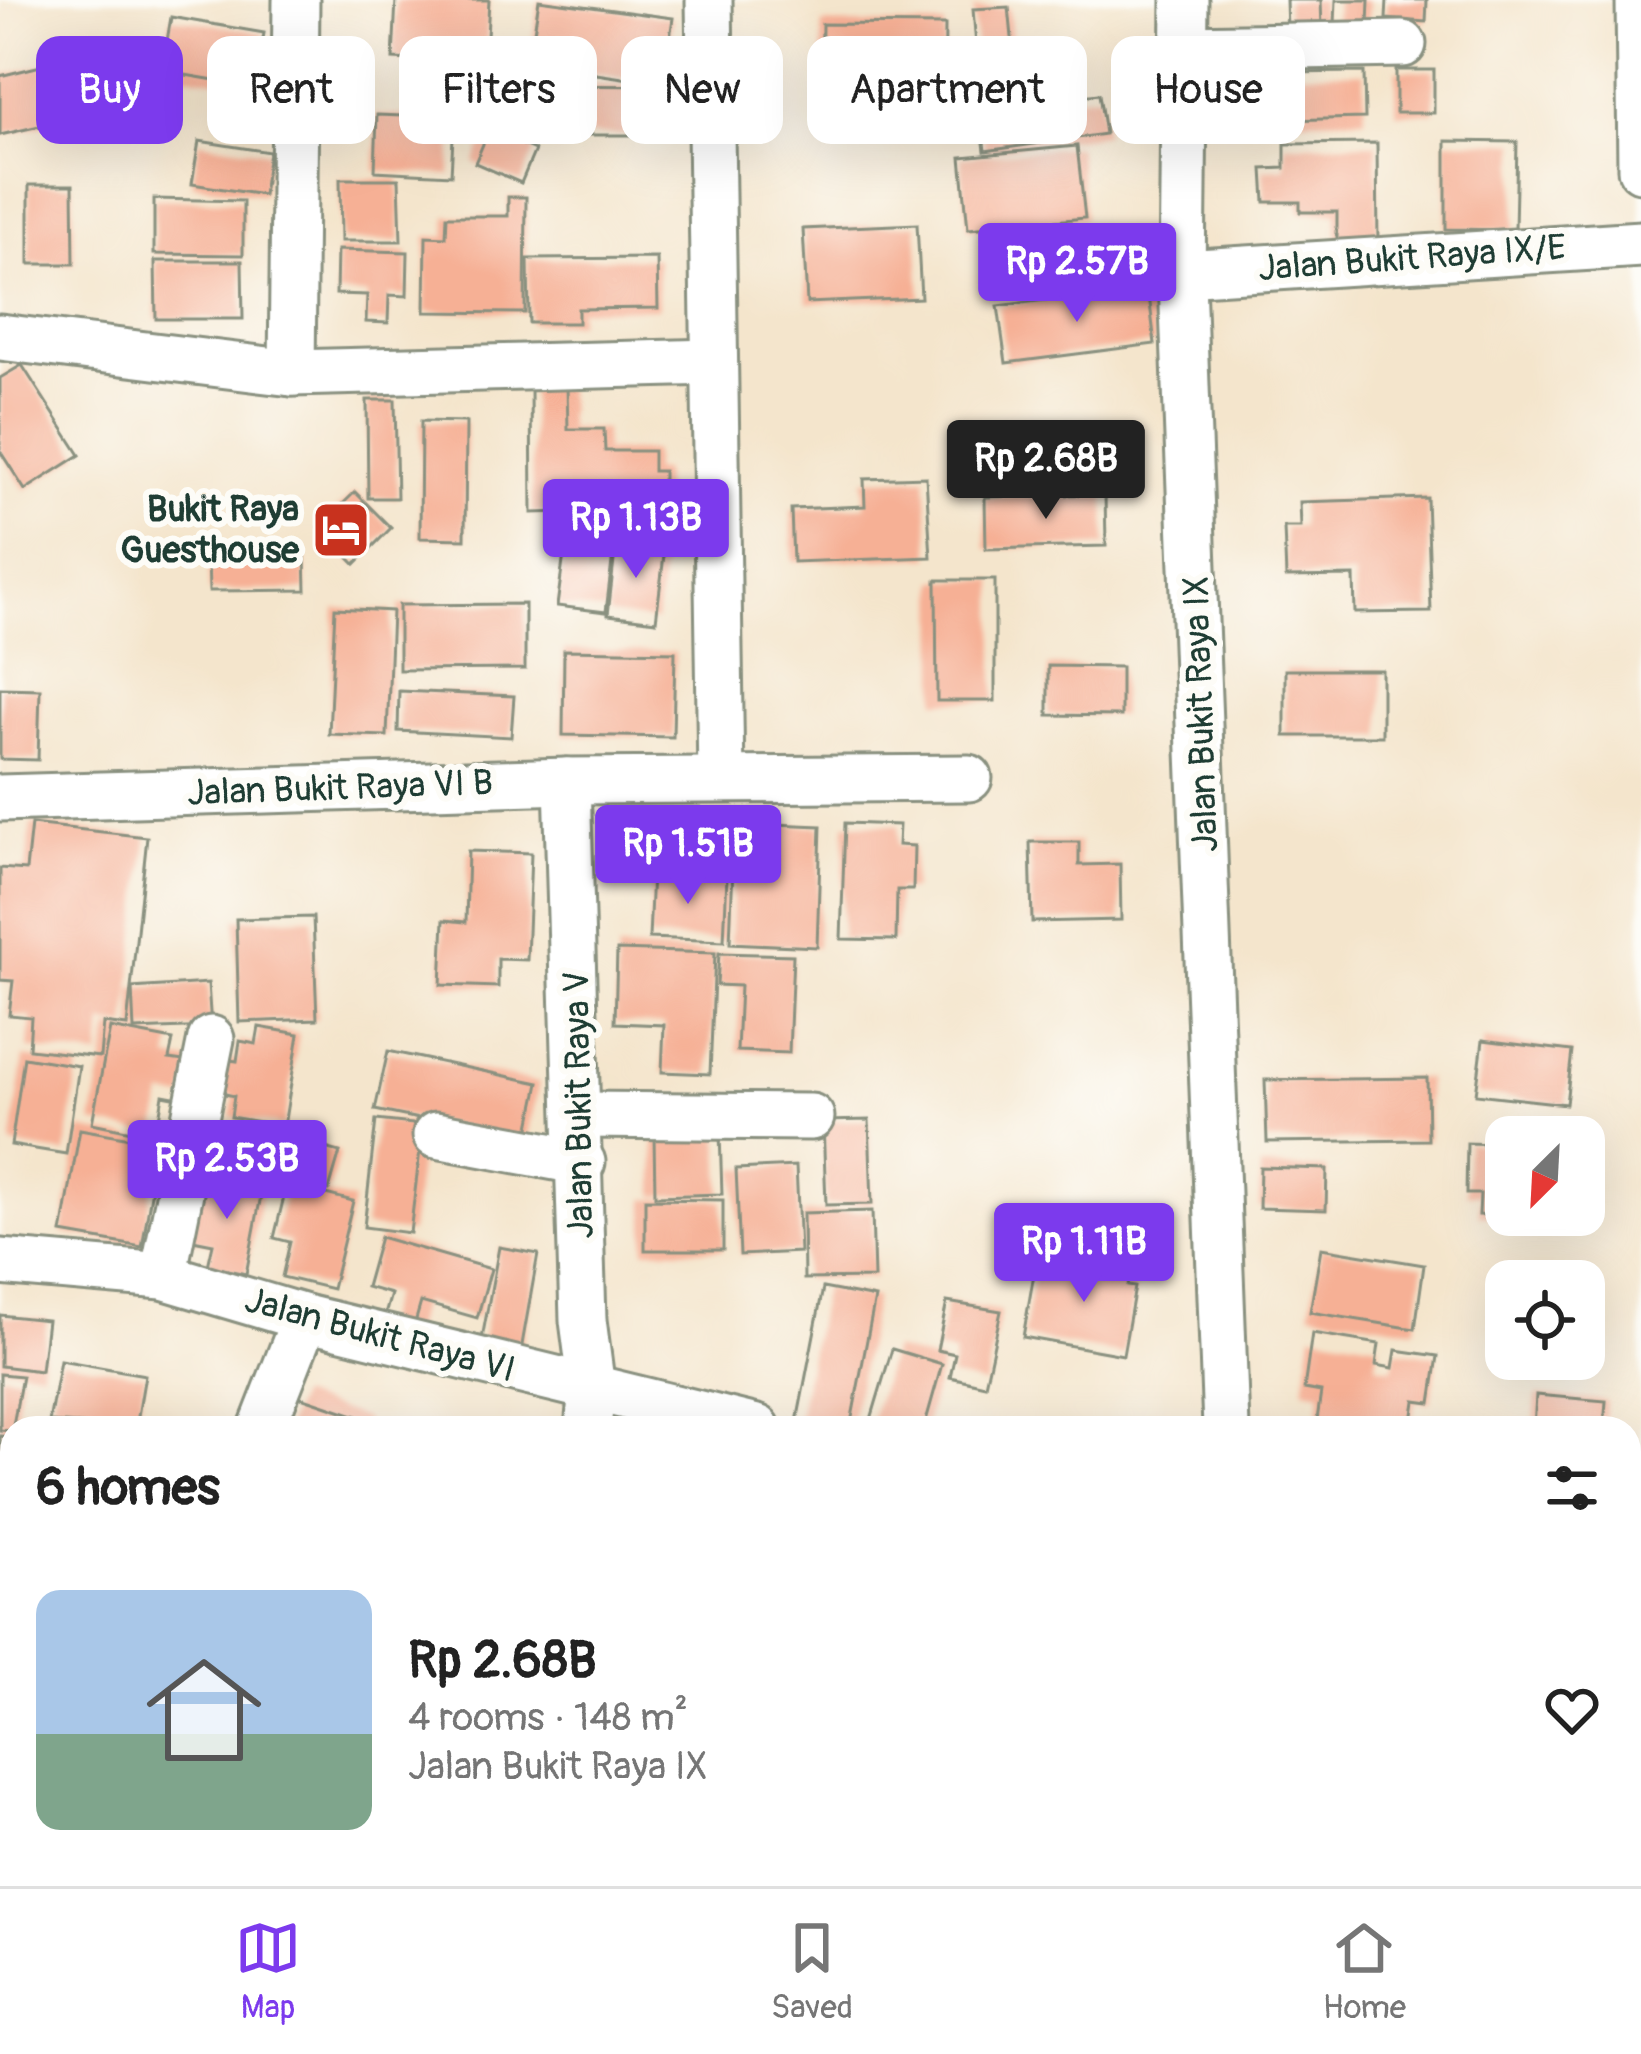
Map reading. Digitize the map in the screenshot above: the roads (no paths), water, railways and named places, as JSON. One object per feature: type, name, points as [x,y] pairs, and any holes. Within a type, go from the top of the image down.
[{"type":"street","points":[[292,373],[296,0]]},
{"type":"street","points":[[709,0],[721,779]]},
{"type":"street","name":"Jalan Bukit Raya IX","points":[[1184,36],[1185,0]]},
{"type":"street","points":[[1639,0],[1641,169]]},
{"type":"street","points":[[1305,46],[1403,44]]},
{"type":"street","name":"Jalan Bukit Raya IX","points":[[1183,144],[1182,273],[1226,1416]]},
{"type":"street","name":"Jalan Bukit Raya IX/E","points":[[1182,273],[1641,244]]},
{"type":"street","points":[[0,337],[292,373],[714,362]]},
{"type":"street","name":"Jalan Bukit Raya VI B","points":[[0,798],[567,781],[969,778]]},
{"type":"street","name":"Jalan Bukit Raya V","points":[[567,781],[590,1409]]},
{"type":"street","points":[[163,1276],[211,1039]]},
{"type":"street","points":[[581,1115],[811,1117]]},
{"type":"street","points":[[436,1135],[581,1162]]},
{"type":"street","name":"Jalan Bukit Raya VI","points":[[0,1262],[163,1276],[590,1409],[652,1416]]},
{"type":"street","points":[[267,1416],[305,1318]]},
{"type":"place","name":"Bukit Raya Guesthouse","points":[[341,530]]}]
